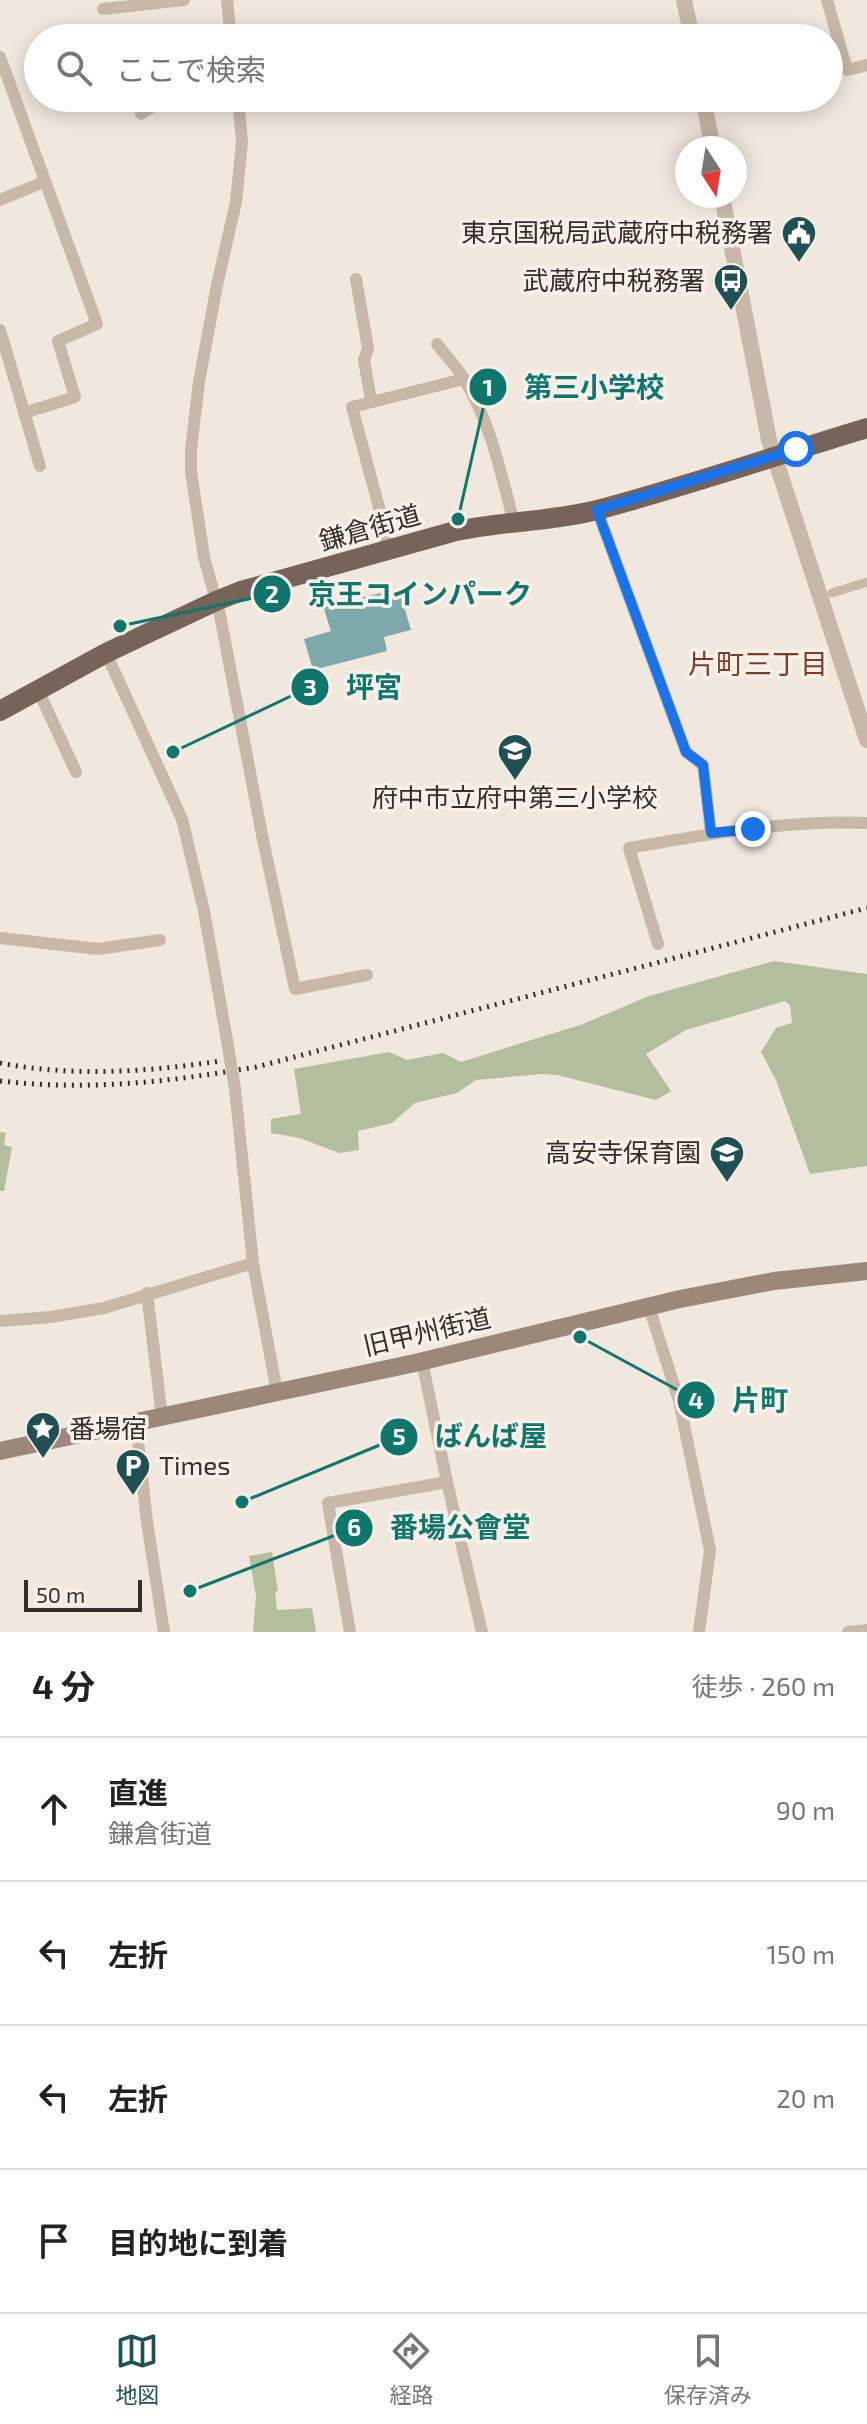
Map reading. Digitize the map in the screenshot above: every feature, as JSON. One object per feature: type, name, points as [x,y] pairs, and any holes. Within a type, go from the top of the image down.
[{"type":"main road","name":"鎌倉街道","points":[[0,711],[106,653],[241,591],[452,532],[597,510],[867,428]]},
{"type":"main road","name":"旧甲州街道","points":[[0,1451],[422,1361],[774,1281],[867,1271]]},
{"type":"street","points":[[103,9],[184,0]]},
{"type":"street","points":[[227,0],[230,24]]},
{"type":"street","points":[[684,0],[689,24]]},
{"type":"street","points":[[827,0],[834,24]]},
{"type":"street","points":[[843,56],[847,70],[867,65]]},
{"type":"street","points":[[0,57],[97,324],[58,341],[75,397],[24,413]]},
{"type":"street","points":[[239,112],[242,142],[236,202],[199,382],[191,472],[204,557],[216,601],[295,989],[367,975]]},
{"type":"street","points":[[706,112],[711,136]]},
{"type":"street","points":[[0,200],[44,182]]},
{"type":"street","points":[[724,208],[773,456],[867,740]]},
{"type":"street","points":[[356,279],[368,348],[364,360],[371,400]]},
{"type":"street","points":[[0,330],[40,466]]},
{"type":"street","points":[[437,344],[464,379],[483,415],[495,448],[514,523]]},
{"type":"street","points":[[388,551],[352,407],[464,379]]},
{"type":"street","points":[[597,510],[686,752],[703,765],[711,833]]},
{"type":"street","points":[[832,593],[867,582]]},
{"type":"street","points":[[106,653],[182,819],[204,911],[235,1089],[253,1263],[277,1392]]},
{"type":"street","points":[[38,690],[76,772]]},
{"type":"street","points":[[658,944],[629,848],[711,833],[838,822],[867,823]]},
{"type":"street","points":[[0,938],[98,949],[160,940]]},
{"type":"street","points":[[0,1321],[104,1308],[253,1263]]},
{"type":"street","points":[[147,1293],[162,1417]]},
{"type":"street","points":[[649,1307],[679,1401],[710,1550],[699,1632]]},
{"type":"street","points":[[422,1361],[482,1632]]},
{"type":"street","points":[[136,1423],[164,1632]]},
{"type":"street","points":[[350,1632],[328,1503],[447,1482]]},
{"type":"street","points":[[848,1632],[867,1630]]},
{"type":"green space","points":[[774,961],[867,974],[867,1166],[810,1174],[776,1080],[761,1052],[776,1028],[792,1023],[790,1005],[785,1001],[686,1030],[646,1054],[671,1091],[656,1100],[542,1074],[476,1080],[457,1093],[415,1103],[392,1123],[358,1131],[359,1150],[339,1153],[300,1138],[271,1133],[271,1119],[301,1114],[294,1069],[389,1052],[407,1060],[443,1053],[461,1062],[583,1024],[649,996]]},
{"type":"green space","points":[[0,1132],[6,1133],[4,1145],[12,1147],[4,1191],[0,1191]]},
{"type":"green space","points":[[272,1552],[278,1591],[275,1592],[277,1610],[312,1608],[316,1632],[253,1632],[256,1596],[249,1556]]},
{"type":"water","points":[[399,589],[411,630],[384,637],[387,651],[313,670],[304,639],[331,631],[323,606]]},
{"type":"railway","points":[[0,1081],[97,1085],[191,1077],[256,1067],[867,908]]},
{"type":"railway","points":[[0,1063],[55,1070],[110,1071],[220,1061]]},
{"type":"place","name":"東京国税局武蔵府中税務署","points":[[799,264]]},
{"type":"place","name":"武蔵府中税務署","points":[[731,312]]},
{"type":"place","name":"第三小学校","points":[[458,519]]},
{"type":"place","name":"京王コインパーク","points":[[120,626]]},
{"type":"place","name":"坪宮","points":[[173,752]]},
{"type":"place","name":"府中市立府中第三小学校","points":[[515,782]]},
{"type":"place","name":"高安寺保育園","points":[[727,1184]]},
{"type":"place","name":"片町","points":[[580,1337]]},
{"type":"place","name":"番場宿","points":[[43,1460]]},
{"type":"place","name":"Times","points":[[133,1497]]},
{"type":"place","name":"ばんば屋","points":[[242,1502]]},
{"type":"place","name":"番場公會堂","points":[[190,1591]]},
{"type":"district","name":"片町三丁目","points":[[758,664]]},
{"type":"route","points":[[753,829],[711,833],[703,765],[686,752],[597,510],[796,449]]}]
